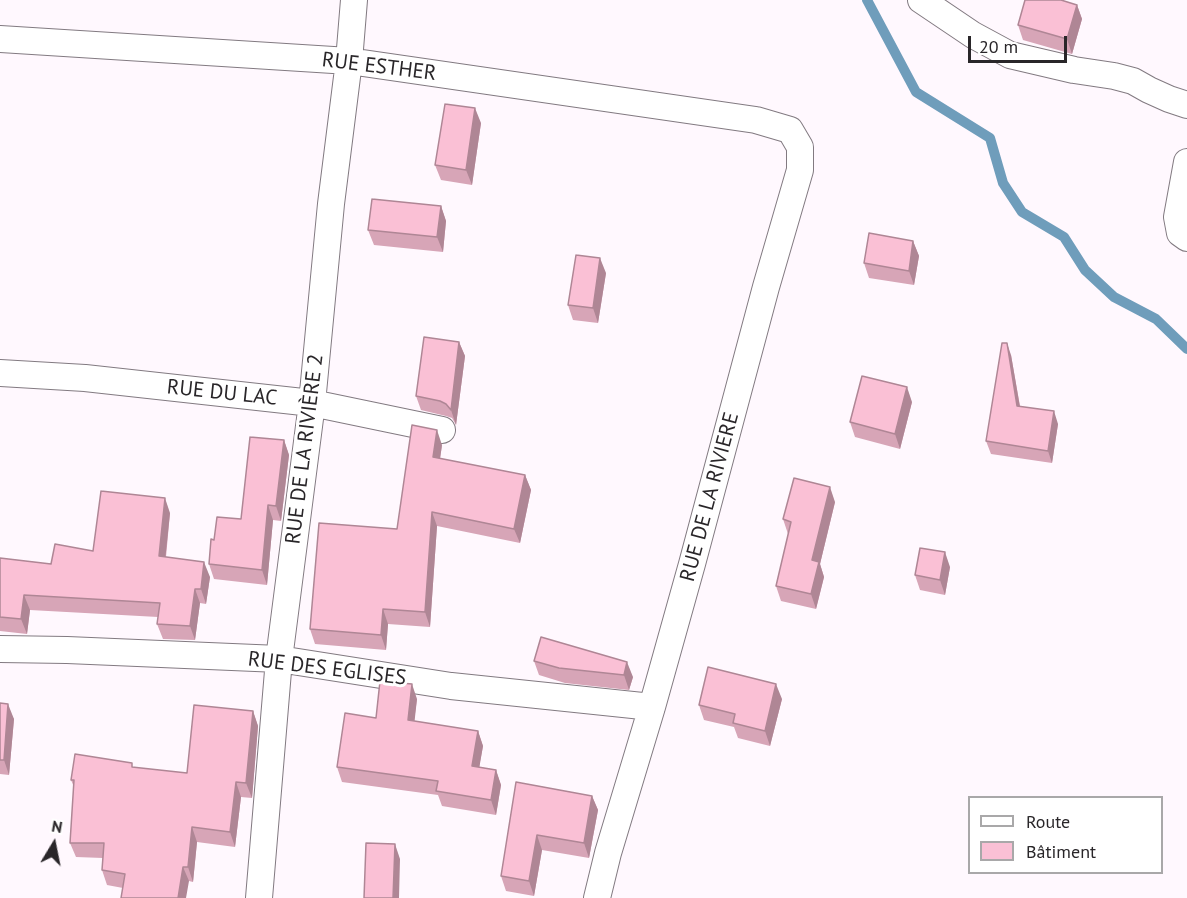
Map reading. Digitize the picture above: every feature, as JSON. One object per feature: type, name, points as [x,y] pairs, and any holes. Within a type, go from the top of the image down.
[{"type":"street","name":"RUE DE LA RIVIÈRE 2","points":[[259,898],[279,659],[312,403],[354,0]]},
{"type":"street","points":[[921,0],[974,35],[1010,55],[1133,81],[1168,99],[1187,105]]},
{"type":"street","name":"RUE ESTHER","points":[[0,39],[349,61],[756,120]]},
{"type":"street","name":"RUE DE LA RIVIERE","points":[[597,898],[608,853],[696,552],[766,286],[800,170],[800,147],[790,130],[756,120]]},
{"type":"street","points":[[1187,162],[1177,217],[1180,233],[1187,238]]},
{"type":"street","name":"RUE DU LAC","points":[[0,373],[85,378],[312,403],[442,430]]},
{"type":"street","name":"RUE DES EGLISES","points":[[0,649],[279,659],[451,686],[652,708]]},
{"type":"building","points":[[1025,0],[1061,0],[1077,5],[1067,39],[1018,25]]},
{"type":"building","points":[[445,104],[475,108],[466,170],[435,165]]},
{"type":"building","points":[[372,199],[441,206],[437,237],[368,230]]},
{"type":"building","points":[[869,233],[913,241],[909,271],[864,263]]},
{"type":"building","points":[[576,255],[600,258],[593,308],[568,305]]},
{"type":"building","points":[[424,337],[459,342],[451,410],[440,401],[416,396]]},
{"type":"building","points":[[1002,343],[1007,343],[1017,406],[1054,411],[1048,451],[986,441]]},
{"type":"building","points":[[862,376],[907,387],[895,434],[850,422]]},
{"type":"building","points":[[412,425],[437,430],[433,457],[525,475],[514,529],[432,512],[425,612],[383,609],[381,635],[310,629],[319,523],[397,529]]},
{"type":"building","points":[[250,437],[284,440],[276,506],[268,505],[262,570],[209,564],[211,539],[214,540],[217,517],[241,519]]},
{"type":"building","points":[[794,478],[830,487],[812,560],[819,562],[811,594],[776,586],[791,522],[783,519]]},
{"type":"building","points":[[101,491],[165,498],[159,556],[204,562],[201,589],[195,589],[190,626],[157,624],[160,603],[24,595],[21,619],[0,617],[0,558],[51,564],[55,544],[93,551]]},
{"type":"building","points":[[920,548],[945,552],[940,580],[915,575]]},
{"type":"building","points":[[541,637],[627,662],[624,675],[559,668],[534,661]]},
{"type":"building","points":[[708,667],[776,684],[765,731],[733,723],[735,714],[699,705]]},
{"type":"building","points":[[380,681],[412,684],[408,720],[478,731],[472,766],[496,770],[491,800],[436,791],[438,781],[337,767],[345,713],[376,718]]},
{"type":"building","points":[[0,703],[8,704],[4,760],[0,760]]},
{"type":"building","points":[[194,705],[253,711],[246,783],[236,782],[230,832],[192,827],[188,867],[183,867],[178,898],[121,898],[125,874],[102,870],[104,843],[70,843],[74,780],[71,780],[75,754],[132,763],[132,767],[187,773]]},
{"type":"building","points":[[516,782],[592,796],[584,843],[537,835],[529,881],[501,876]]},
{"type":"building","points":[[366,843],[395,844],[393,898],[364,898]]},
{"type":"waterway","points":[[867,0],[916,92],[990,138],[1003,183],[1022,212],[1064,237],[1085,270],[1114,297],[1156,319],[1187,349]]}]
